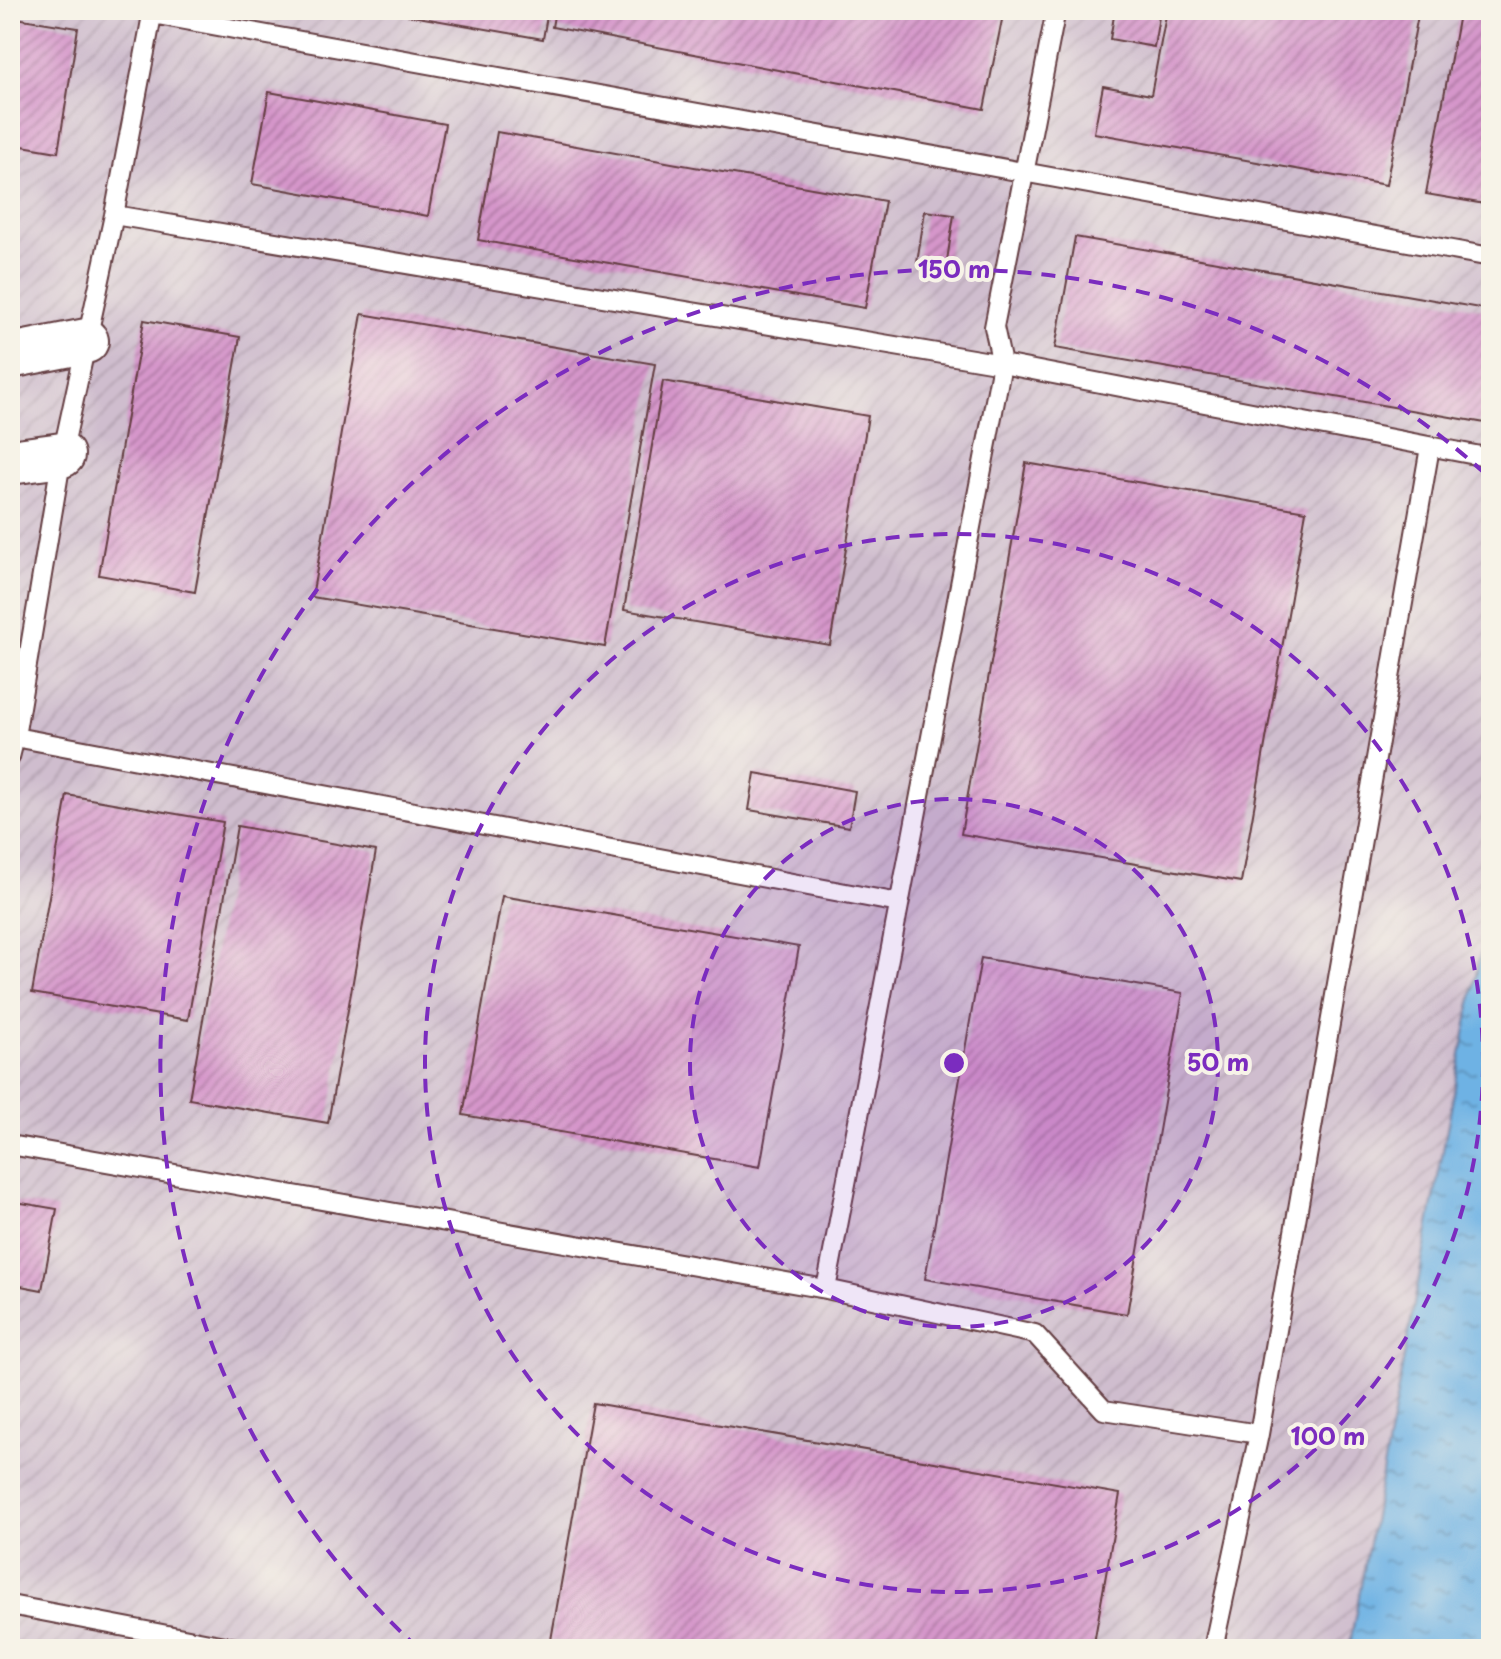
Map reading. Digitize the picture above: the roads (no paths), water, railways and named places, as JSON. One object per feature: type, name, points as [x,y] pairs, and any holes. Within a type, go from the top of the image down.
[{"type":"street","points":[[10,356],[86,341]]},
{"type":"street","points":[[10,462],[62,455]]},
{"type":"lane","points":[[826,1289],[1002,364],[994,327],[1056,10]]},
{"type":"lane","points":[[10,757],[62,455],[114,215],[152,12],[1491,257]]},
{"type":"lane","points":[[114,215],[1002,364],[1491,458]]},
{"type":"lane","points":[[1213,1649],[1259,1434],[1430,447]]},
{"type":"lane","points":[[15,737],[899,903]]},
{"type":"lane","points":[[10,1145],[826,1289],[1035,1334],[1104,1410],[1259,1434]]},
{"type":"lane","points":[[10,1605],[241,1649]]},
{"type":"water","points":[[1491,896],[1491,1649],[1349,1649]]}]
